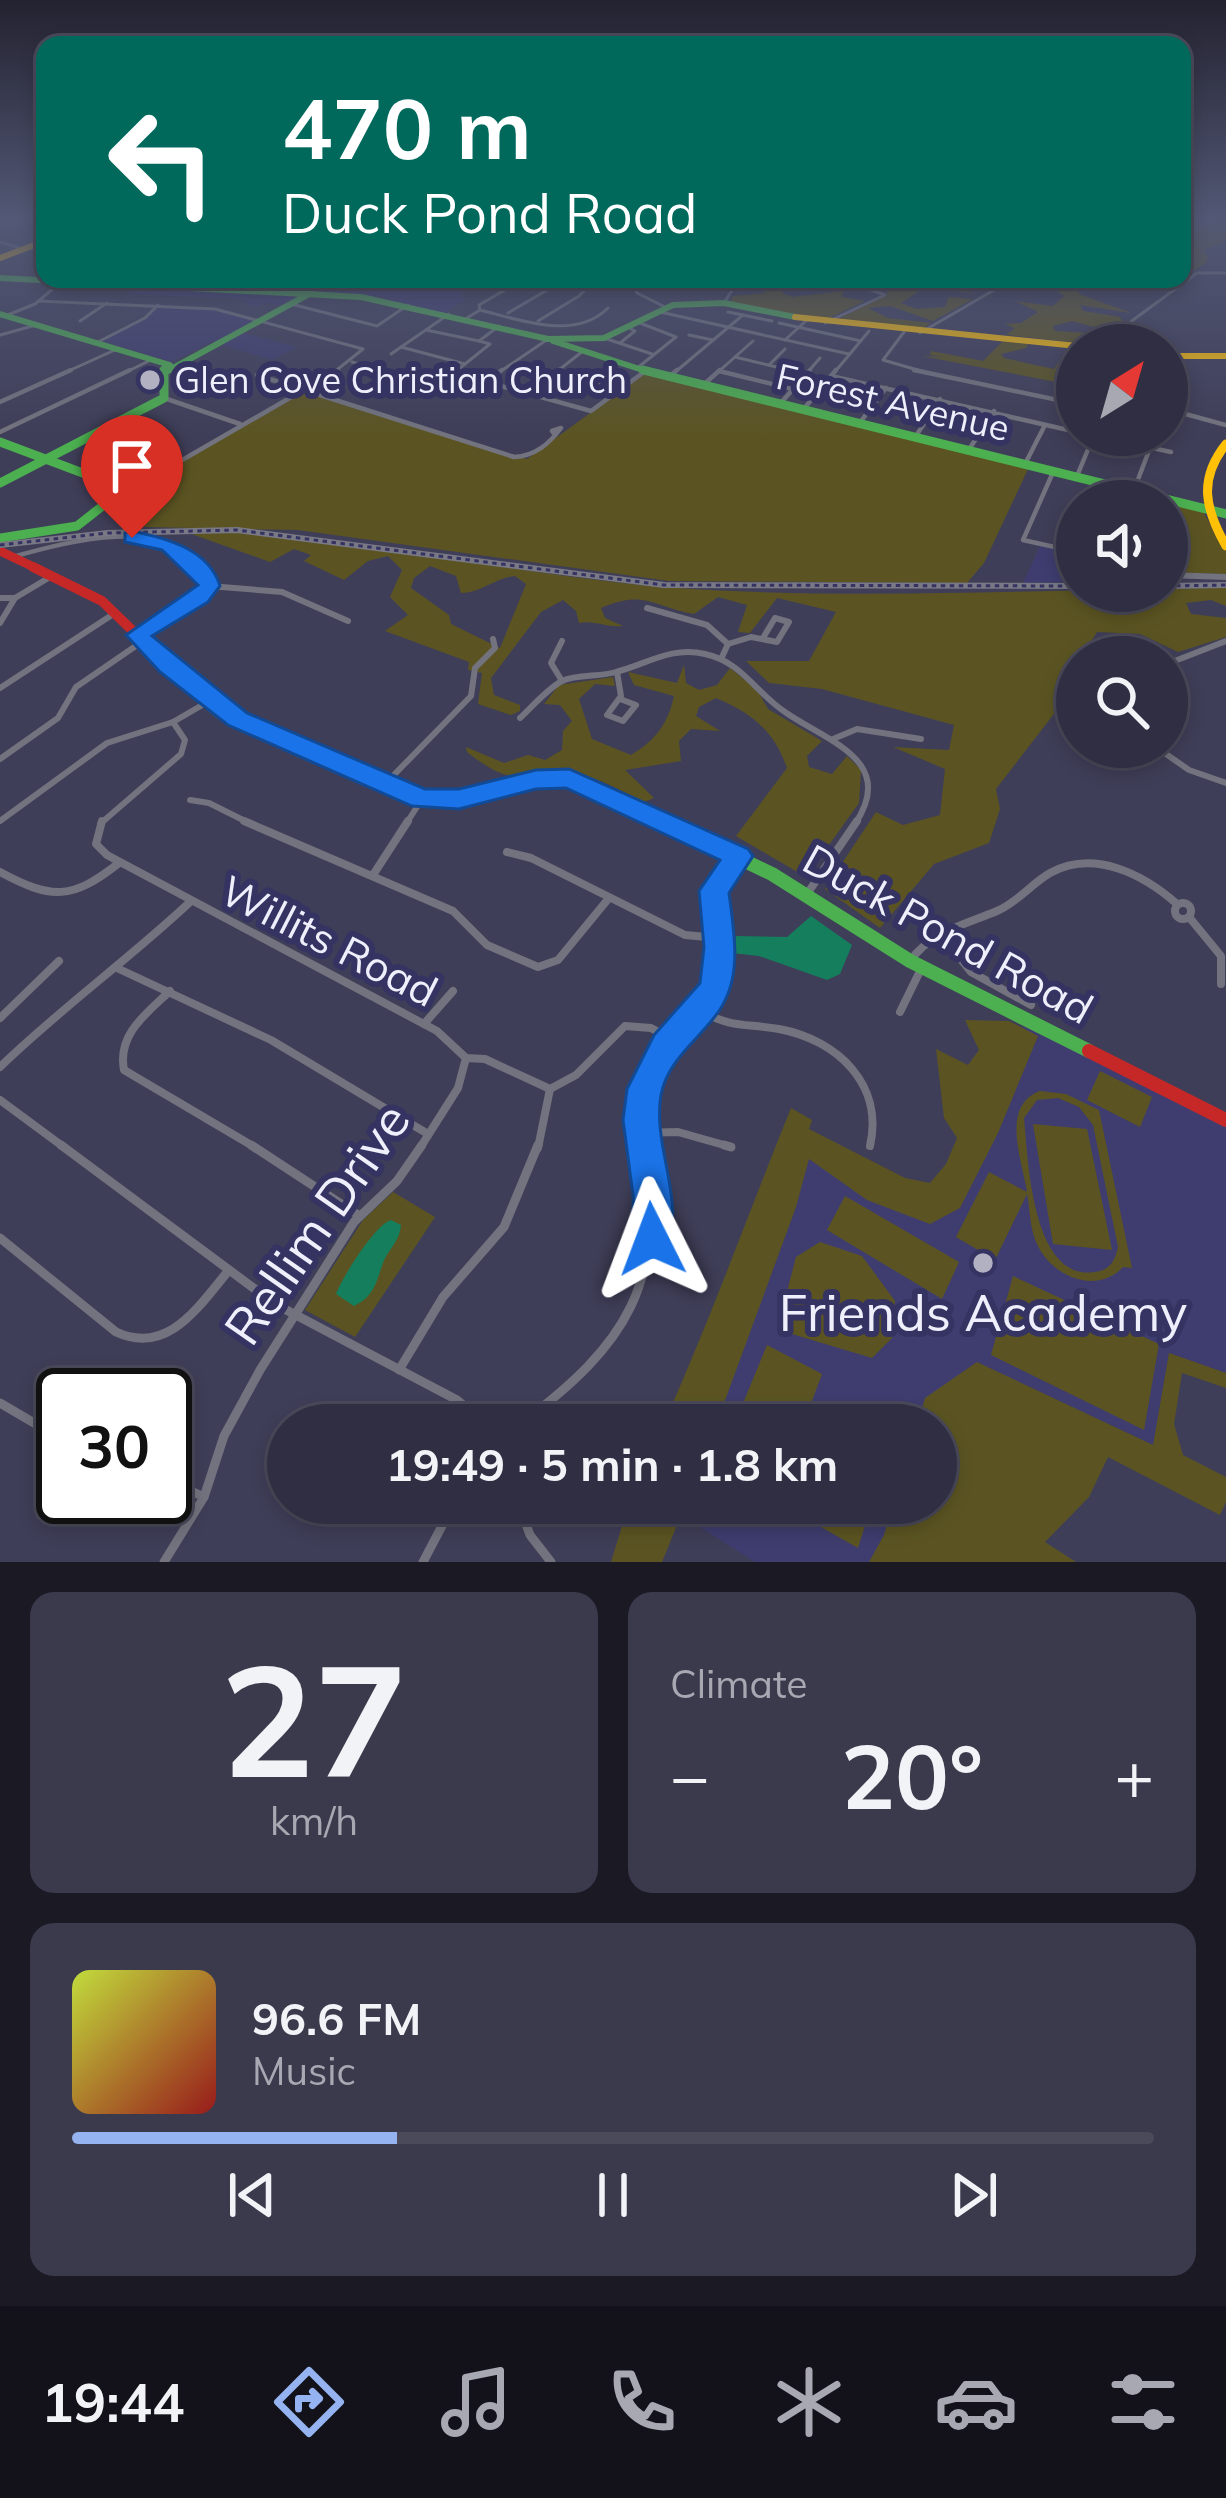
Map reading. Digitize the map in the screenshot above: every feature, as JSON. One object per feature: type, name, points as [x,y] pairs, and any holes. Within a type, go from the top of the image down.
[{"type":"street","points":[[3,315],[38,301],[51,290]]},
{"type":"street","name":"Forest Avenue","points":[[279,290],[502,320],[668,378],[1097,480]]},
{"type":"street","points":[[0,432],[260,320],[316,290]]},
{"type":"street","points":[[474,314],[479,305],[504,290]]},
{"type":"street","points":[[479,340],[548,290]]},
{"type":"street","points":[[538,321],[582,290]]},
{"type":"street","points":[[636,290],[662,309],[850,354]]},
{"type":"street","points":[[726,307],[734,290]]},
{"type":"street","points":[[825,323],[885,295],[871,290]]},
{"type":"street","points":[[920,333],[993,290]]},
{"type":"street","points":[[1128,324],[1174,290]]},
{"type":"street","points":[[0,538],[77,526],[132,485],[352,362],[363,349],[215,308],[38,301]]},
{"type":"street","points":[[80,321],[106,303]]},
{"type":"street","points":[[291,304],[377,326],[408,305]]},
{"type":"street","points":[[98,342],[145,318],[158,305]]},
{"type":"street","points":[[662,309],[726,307],[865,336],[904,332],[1056,343]]},
{"type":"street","points":[[726,307],[742,315],[776,322],[825,323],[865,336]]},
{"type":"street","points":[[502,320],[584,323],[602,317],[608,308]]},
{"type":"street","name":"Forest Avenue","points":[[553,338],[604,338],[662,309]]},
{"type":"street","points":[[391,354],[449,314]]},
{"type":"street","points":[[3,315],[162,363]]},
{"type":"street","points":[[668,378],[742,315]]},
{"type":"street","points":[[785,340],[803,323]]},
{"type":"street","points":[[0,335],[37,325]]},
{"type":"street","points":[[488,383],[591,411],[676,337],[636,326],[620,344]]},
{"type":"street","points":[[426,330],[490,344],[455,372]]},
{"type":"street","points":[[904,332],[883,360],[888,365],[1056,400]]},
{"type":"street","points":[[688,334],[713,340]]},
{"type":"street","points":[[802,411],[865,336]]},
{"type":"street","points":[[352,362],[463,394],[488,383],[553,338]]},
{"type":"street","points":[[604,338],[654,355]]},
{"type":"street","points":[[702,386],[753,341]]},
{"type":"street","points":[[401,347],[465,364]]},
{"type":"street","points":[[0,403],[120,348]]},
{"type":"street","points":[[769,365],[785,349]]},
{"type":"street","points":[[529,394],[583,351]]},
{"type":"street","points":[[1188,356],[1226,356]]},
{"type":"street","points":[[735,357],[806,374]]},
{"type":"street","points":[[779,406],[820,358]]},
{"type":"street","points":[[162,363],[164,398]]},
{"type":"street","points":[[719,371],[793,389]]},
{"type":"street","points":[[257,375],[514,457],[528,457],[555,435]]},
{"type":"street","points":[[831,376],[1056,427]]},
{"type":"street","points":[[578,380],[619,390]]},
{"type":"street","points":[[857,425],[886,388]]},
{"type":"street","points":[[0,483],[164,398],[241,424]]},
{"type":"street","points":[[914,439],[940,399]]},
{"type":"street","points":[[968,452],[994,411]]},
{"type":"street","points":[[1188,412],[1226,425]]},
{"type":"street","points":[[1024,464],[1045,425]]},
{"type":"street","points":[[0,442],[108,484],[132,485]]},
{"type":"street","points":[[1226,444],[1204,472],[1206,508],[1226,546]]},
{"type":"street","points":[[1077,476],[1085,456]]},
{"type":"street","points":[[1054,470],[1023,540],[1056,547]]},
{"type":"street","points":[[108,484],[113,500]]},
{"type":"street","name":"Forest Avenue","points":[[1188,504],[1226,514]]},
{"type":"street","points":[[16,556],[70,543],[152,538],[185,554],[209,586]]},
{"type":"street","name":"Duck Pond Road","points":[[0,551],[53,575],[116,613],[211,700],[250,725],[422,799],[459,799],[536,779],[569,778],[738,856],[916,964],[1226,1120]]},
{"type":"street","points":[[0,623],[15,598],[53,575]]},
{"type":"street","points":[[1188,576],[1226,577]]},
{"type":"street","points":[[0,759],[58,718],[76,687],[194,602],[209,586],[270,586],[320,603],[347,621]]},
{"type":"street","points":[[0,598],[15,598]]},
{"type":"street","points":[[647,608],[707,625],[728,644]]},
{"type":"street","points":[[0,688],[116,613]]},
{"type":"street","points":[[722,657],[728,644],[744,638],[777,642],[789,622],[776,618],[763,638]]},
{"type":"street","points":[[386,784],[471,696],[475,668],[495,647],[493,639]]},
{"type":"street","points":[[562,641],[550,663],[562,681]]},
{"type":"street","points":[[1188,656],[1226,641]]},
{"type":"street","points":[[520,718],[562,681],[617,672],[649,657],[675,652],[722,657],[750,674],[782,712],[833,739],[862,764],[868,794],[856,822],[807,894]]},
{"type":"street","points":[[617,672],[623,689],[620,699]]},
{"type":"street","points":[[0,821],[107,742],[173,722],[211,700]]},
{"type":"street","points":[[0,872],[41,894],[57,896],[92,886],[119,863],[98,849],[97,828],[181,754],[185,740],[173,722]]},
{"type":"street","points":[[833,739],[857,729],[922,739]]},
{"type":"street","points":[[1186,768],[1226,783]]},
{"type":"street","points":[[373,875],[422,799]]},
{"type":"street","points":[[190,800],[205,801],[328,861],[373,875],[453,911],[487,946],[532,967],[558,960],[609,898]]},
{"type":"street","points":[[507,852],[531,858],[685,935],[718,938]]},
{"type":"street","points":[[548,1404],[604,1354],[641,1287],[653,1221],[641,1132],[648,1078],[671,1039],[700,1010],[719,975],[714,891],[738,856]]},
{"type":"street","name":"Willits Road","points":[[119,863],[235,927],[281,944],[424,1024],[466,1058],[485,1059],[550,1089]]},
{"type":"street","points":[[900,1012],[922,945],[1006,907],[1058,869],[1082,864],[1138,876],[1191,909],[1189,917],[1221,956],[1221,984]]},
{"type":"street","points":[[0,1067],[63,1006],[119,969],[190,902]]},
{"type":"street","points":[[940,933],[971,972],[1030,1005]]},
{"type":"street","points":[[0,1018],[59,961]]},
{"type":"street","points":[[119,969],[271,1040],[428,1134]]},
{"type":"street","points":[[170,991],[126,1038],[120,1056],[124,1070],[219,1124],[360,1216]]},
{"type":"street","points":[[424,1024],[452,991]]},
{"type":"street","points":[[700,1010],[733,1027],[782,1030],[847,1061],[866,1083],[874,1106],[870,1146]]},
{"type":"street","points":[[399,1370],[443,1297],[504,1227],[536,1156],[550,1089],[578,1074],[602,1040],[618,1028],[648,1027],[671,1039]]},
{"type":"street","name":"Rellim Drive","points":[[164,1562],[204,1497],[233,1415],[360,1216],[397,1181],[455,1094],[466,1058]]},
{"type":"street","points":[[0,1100],[295,1315],[462,1404]]},
{"type":"street","points":[[641,1132],[672,1132],[731,1147]]},
{"type":"street","points":[[0,1238],[116,1332],[134,1341],[158,1339],[177,1329],[229,1270]]},
{"type":"street","points":[[0,1403],[36,1424]]},
{"type":"street","points":[[192,1491],[204,1497]]},
{"type":"street","points":[[423,1562],[443,1524]]},
{"type":"street","points":[[526,1524],[551,1562]]},
{"type":"shaded area","points":[[132,290],[460,290],[464,300],[443,313],[380,300],[302,295],[280,306],[265,302],[257,307],[246,304],[248,300],[128,294]]},
{"type":"shaded area","points":[[761,290],[785,290],[782,293],[792,297],[843,291],[842,297],[865,301],[823,321],[730,302],[733,296],[766,293]]},
{"type":"shaded area","points":[[887,290],[921,290],[901,303],[916,309],[945,307],[949,297],[973,299],[933,321],[890,306],[868,308],[888,318],[931,323],[918,331],[830,323],[887,295]]},
{"type":"shaded area","points":[[1055,290],[1070,290],[1131,313],[1080,305],[1083,311],[1120,317],[1123,322],[1056,324],[1056,341],[1006,335],[1015,328],[1004,324],[1021,323],[1038,312],[1015,301],[1053,306],[1064,296]]},
{"type":"shaded area","points":[[159,306],[214,310],[256,321],[237,331],[296,347],[272,360],[212,342],[171,362],[102,341],[148,318]]},
{"type":"shaded area","points":[[1004,340],[1030,342],[1026,348],[1001,354],[1056,366],[1056,382],[922,356],[943,357],[930,355],[931,351],[983,361]]},
{"type":"shaded area","points":[[645,373],[1029,467],[984,563],[967,583],[669,581],[298,530],[145,527],[145,522],[125,522],[118,511],[127,493],[303,392],[527,459]]},
{"type":"shaded area","points":[[1188,506],[1202,510],[1226,552],[1226,574],[1188,573]]},
{"type":"shaded area","points":[[183,531],[304,538],[664,587],[876,594],[1056,591],[1056,612],[1188,612],[1188,607],[1191,614],[1226,618],[1226,637],[1188,649],[1188,636],[1097,632],[1095,636],[1056,636],[1056,711],[996,789],[1000,809],[989,843],[934,864],[880,928],[825,889],[876,812],[903,825],[940,815],[945,769],[893,747],[949,750],[954,725],[822,689],[769,683],[746,661],[809,661],[836,612],[777,598],[750,633],[738,632],[747,605],[718,597],[694,614],[639,600],[601,608],[605,618],[623,626],[579,623],[576,611],[563,600],[541,612],[491,678],[494,695],[520,705],[520,711],[511,715],[478,704],[482,673],[468,670],[469,662],[385,631],[408,615],[390,597],[402,570],[388,556],[368,561],[344,580],[304,561],[311,555],[294,549],[270,562]],"holes":[[[430,566],[456,576],[461,593],[515,576],[526,584],[500,648],[451,624],[449,615],[411,588],[414,578]]]},
{"type":"shaded area","points":[[1041,544],[1056,547],[1056,582],[1023,583]]},
{"type":"shaded area","points":[[1226,588],[1226,606],[1211,600],[1188,603],[1188,589]]},
{"type":"shaded area","points":[[684,665],[686,683],[699,690],[717,685],[730,668],[757,690],[768,709],[822,741],[807,756],[809,767],[832,774],[847,756],[861,770],[859,803],[806,877],[736,836],[787,768],[760,725],[716,698],[699,707],[696,716],[720,731],[691,729],[679,741],[681,761],[625,770],[654,798],[644,802],[582,775],[510,776],[467,752],[466,747],[504,763],[528,755],[545,760],[562,750],[563,731],[572,721],[560,705],[544,704],[559,685],[613,677],[615,686],[595,684],[579,699],[592,739],[631,755],[659,731],[674,696],[634,685],[628,672],[677,683]]},
{"type":"shaded area","points":[[811,916],[852,945],[840,974],[827,980],[759,956],[732,953],[736,936],[787,937]]},
{"type":"shaded area","points":[[965,1020],[1009,1021],[1038,1036],[998,1133],[960,1208],[930,1224],[867,1200],[809,1159],[724,1404],[672,1404],[791,1108],[812,1120],[809,1129],[905,1178],[930,1183],[946,1164],[957,1138],[944,1118],[936,1049],[968,1065],[979,1050]]},
{"type":"shaded area","name":"Friends Academy","points":[[1025,1022],[1226,1122],[1226,1373],[1169,1353],[1154,1445],[978,1363],[950,1404],[683,1404],[791,1121],[904,1181],[946,1192]]},
{"type":"shaded area","points":[[1100,1071],[1152,1097],[1140,1127],[1087,1100]]},
{"type":"shaded area","points":[[1040,1091],[1066,1094],[1099,1110],[1132,1268],[1087,1281],[1063,1272],[1036,1242],[1027,1194],[995,1260],[956,1237],[989,1172],[1027,1192],[1017,1121],[1028,1098]],"holes":[[[1058,1098],[1079,1107],[1093,1125],[1118,1247],[1111,1264],[1095,1272],[1074,1270],[1058,1258],[1046,1239],[1028,1161],[1024,1118],[1037,1100]]]},
{"type":"shaded area","points":[[1033,1124],[1087,1129],[1112,1250],[1053,1244]]},
{"type":"shaded area","points":[[393,1192],[435,1217],[355,1337],[305,1310],[363,1220]]},
{"type":"shaded area","points":[[845,1196],[959,1262],[942,1299],[827,1230]]},
{"type":"shaded area","points":[[391,1220],[401,1225],[398,1236],[371,1293],[354,1306],[336,1294],[368,1241]]},
{"type":"shaded area","points":[[820,1242],[862,1256],[895,1301],[892,1338],[872,1358],[778,1326],[796,1257]]},
{"type":"shaded area","points":[[1013,1276],[1159,1344],[1144,1430],[991,1355]]},
{"type":"shaded area","points":[[767,1345],[822,1374],[811,1404],[743,1404]]},
{"type":"shaded area","points":[[1169,1353],[1226,1373],[1226,1388],[1182,1373],[1174,1424],[1183,1455],[1226,1477],[1226,1502],[1220,1515],[1108,1457],[1089,1497],[1045,1542],[1076,1562],[869,1562],[887,1524],[957,1524],[957,1404],[923,1404],[925,1398],[977,1362],[1153,1445]]},
{"type":"shaded area","points":[[623,1524],[677,1524],[662,1562],[611,1562]]},
{"type":"shaded area","points":[[695,1524],[912,1524],[897,1562],[755,1562]]},
{"type":"shaded area","points":[[816,1524],[865,1524],[858,1548]]},
{"type":"railway","points":[[0,545],[108,533],[237,530],[664,585],[1056,586]]},
{"type":"railway","points":[[1188,586],[1226,585]]},
{"type":"traffic: fast","points":[[226,290],[361,297],[548,339],[604,338],[673,305],[724,303],[795,317]]},
{"type":"traffic: fast","points":[[0,483],[164,398],[164,369],[309,294]]},
{"type":"traffic: fast","points":[[0,314],[170,365]]},
{"type":"traffic: fast","points":[[553,341],[668,378],[1226,514]]},
{"type":"traffic: fast","points":[[0,442],[96,478],[110,487],[114,497],[77,526],[0,538]]},
{"type":"traffic: fast","points":[[331,760],[422,799],[459,799],[546,778],[583,782],[772,874],[910,961],[1089,1051]]},
{"type":"traffic: slow","points":[[795,317],[1056,344]]},
{"type":"traffic: slow","points":[[1188,356],[1226,356]]},
{"type":"traffic: slow","points":[[1226,444],[1206,481],[1208,507],[1226,546]]},
{"type":"traffic: jam","points":[[0,551],[102,601],[169,666],[250,725],[331,760]]},
{"type":"traffic: jam","points":[[1089,1051],[1226,1120]]},
{"type":"place","name":"Glen Cove Christian Church","points":[[150,380]]},
{"type":"place","name":"Friends Academy","points":[[983,1263]]},
{"type":"route","points":[[132,538],[152,538],[169,545],[206,576],[209,586],[200,597],[138,635],[169,666],[238,719],[422,799],[473,797],[536,779],[569,778],[738,856],[714,891],[720,947],[716,983],[708,1000],[655,1062],[645,1089],[640,1120],[652,1195],[652,1239]]}]
